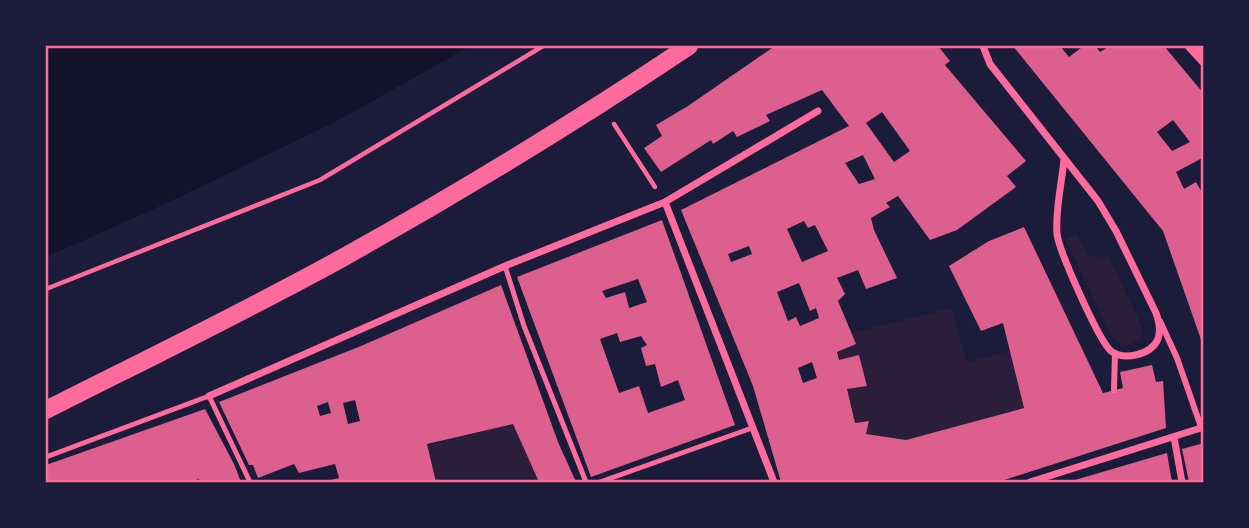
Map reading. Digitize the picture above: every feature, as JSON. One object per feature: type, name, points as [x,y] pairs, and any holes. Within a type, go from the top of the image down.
[{"type":"main road","points":[[46,410],[342,258],[497,169],[601,105],[689,46]]},
{"type":"street","points":[[983,46],[990,64],[1110,220],[1177,358],[1203,427],[1030,482]]},
{"type":"street","points":[[1191,46],[1203,60]]},
{"type":"street","points":[[209,396],[505,266],[666,202],[818,111]]},
{"type":"street","points":[[1064,159],[1057,232],[1059,244],[1101,337],[1115,354],[1131,355],[1151,348],[1159,337],[1160,326],[1156,313]]},
{"type":"street","points":[[666,202],[772,482]]},
{"type":"street","points":[[1114,390],[1115,354]]},
{"type":"street","points":[[1174,437],[1182,482]]},
{"type":"street","points":[[1125,442],[1127,452]]},
{"type":"lane","points":[[505,266],[524,326],[586,481]]},
{"type":"lane","points":[[46,457],[209,396],[250,482]]},
{"type":"lane","points":[[600,482],[751,424]]},
{"type":"path","points":[[46,289],[320,180],[543,46]]},
{"type":"path","points":[[628,146],[658,191]]},
{"type":"shaded area","points":[[46,46],[470,46],[339,120],[165,204],[46,257]]},
{"type":"shaded area","points":[[1077,234],[1088,256],[1109,257],[1142,327],[1141,338],[1132,344],[1120,343],[1110,332],[1065,239]]},
{"type":"shaded area","points":[[951,308],[967,362],[1010,351],[1024,408],[906,440],[866,434],[869,422],[855,423],[847,389],[867,386],[860,355],[839,360],[837,352],[855,344],[851,333]]},
{"type":"shaded area","points":[[513,424],[539,482],[436,482],[428,445]]},
{"type":"building","points":[[775,46],[938,46],[950,61],[945,65],[1026,161],[1007,176],[1016,187],[957,230],[930,240],[898,196],[886,203],[890,207],[871,218],[897,278],[866,289],[858,270],[837,278],[845,294],[838,301],[856,344],[837,352],[839,360],[859,355],[867,386],[847,389],[855,423],[869,421],[866,434],[906,440],[1024,408],[1003,323],[981,331],[949,266],[989,241],[1024,227],[1103,393],[1123,388],[1120,372],[1152,365],[1156,382],[1163,381],[1166,428],[998,482],[781,482],[753,386],[681,210],[849,126],[822,90],[766,115],[770,121],[737,137],[733,131],[713,144],[711,140],[661,172],[644,148],[662,136],[656,125]],"holes":[[[882,112],[910,151],[894,162],[866,123]],[[863,155],[875,179],[859,184],[845,163]],[[804,221],[808,228],[815,225],[828,251],[802,262],[787,229]],[[749,246],[752,254],[731,262],[728,254]],[[799,283],[810,311],[816,308],[819,318],[800,326],[796,317],[788,321],[777,292]],[[812,362],[817,378],[803,383],[798,368]]]},
{"type":"building","points":[[1013,46],[1060,46],[1069,57],[1081,48],[1080,46],[1095,46],[1100,52],[1110,46],[1164,46],[1204,94],[1204,157],[1176,172],[1184,189],[1196,182],[1204,196],[1204,348],[1163,231]],"holes":[[[1173,120],[1190,142],[1172,151],[1157,132]]]},
{"type":"building","points":[[662,220],[735,425],[591,477],[517,277]],"holes":[[[638,279],[647,302],[629,308],[625,292],[606,298],[602,291]],[[617,333],[620,342],[641,336],[647,345],[641,348],[646,366],[655,364],[661,387],[678,380],[685,400],[648,413],[639,386],[619,393],[600,339]]]},
{"type":"building","points":[[501,285],[558,442],[576,482],[539,482],[513,424],[427,444],[436,482],[323,482],[339,478],[335,464],[299,473],[294,464],[258,478],[219,402],[361,346]],"holes":[[[355,400],[360,421],[348,424],[343,403]],[[328,402],[331,413],[320,416],[317,406]]]},
{"type":"building","points":[[205,409],[241,482],[200,482],[199,479],[190,482],[46,482],[46,465]]},
{"type":"building","points":[[1204,443],[1204,482],[1189,482],[1182,449]]},
{"type":"building","points":[[1167,453],[1172,482],[1068,482]]}]
